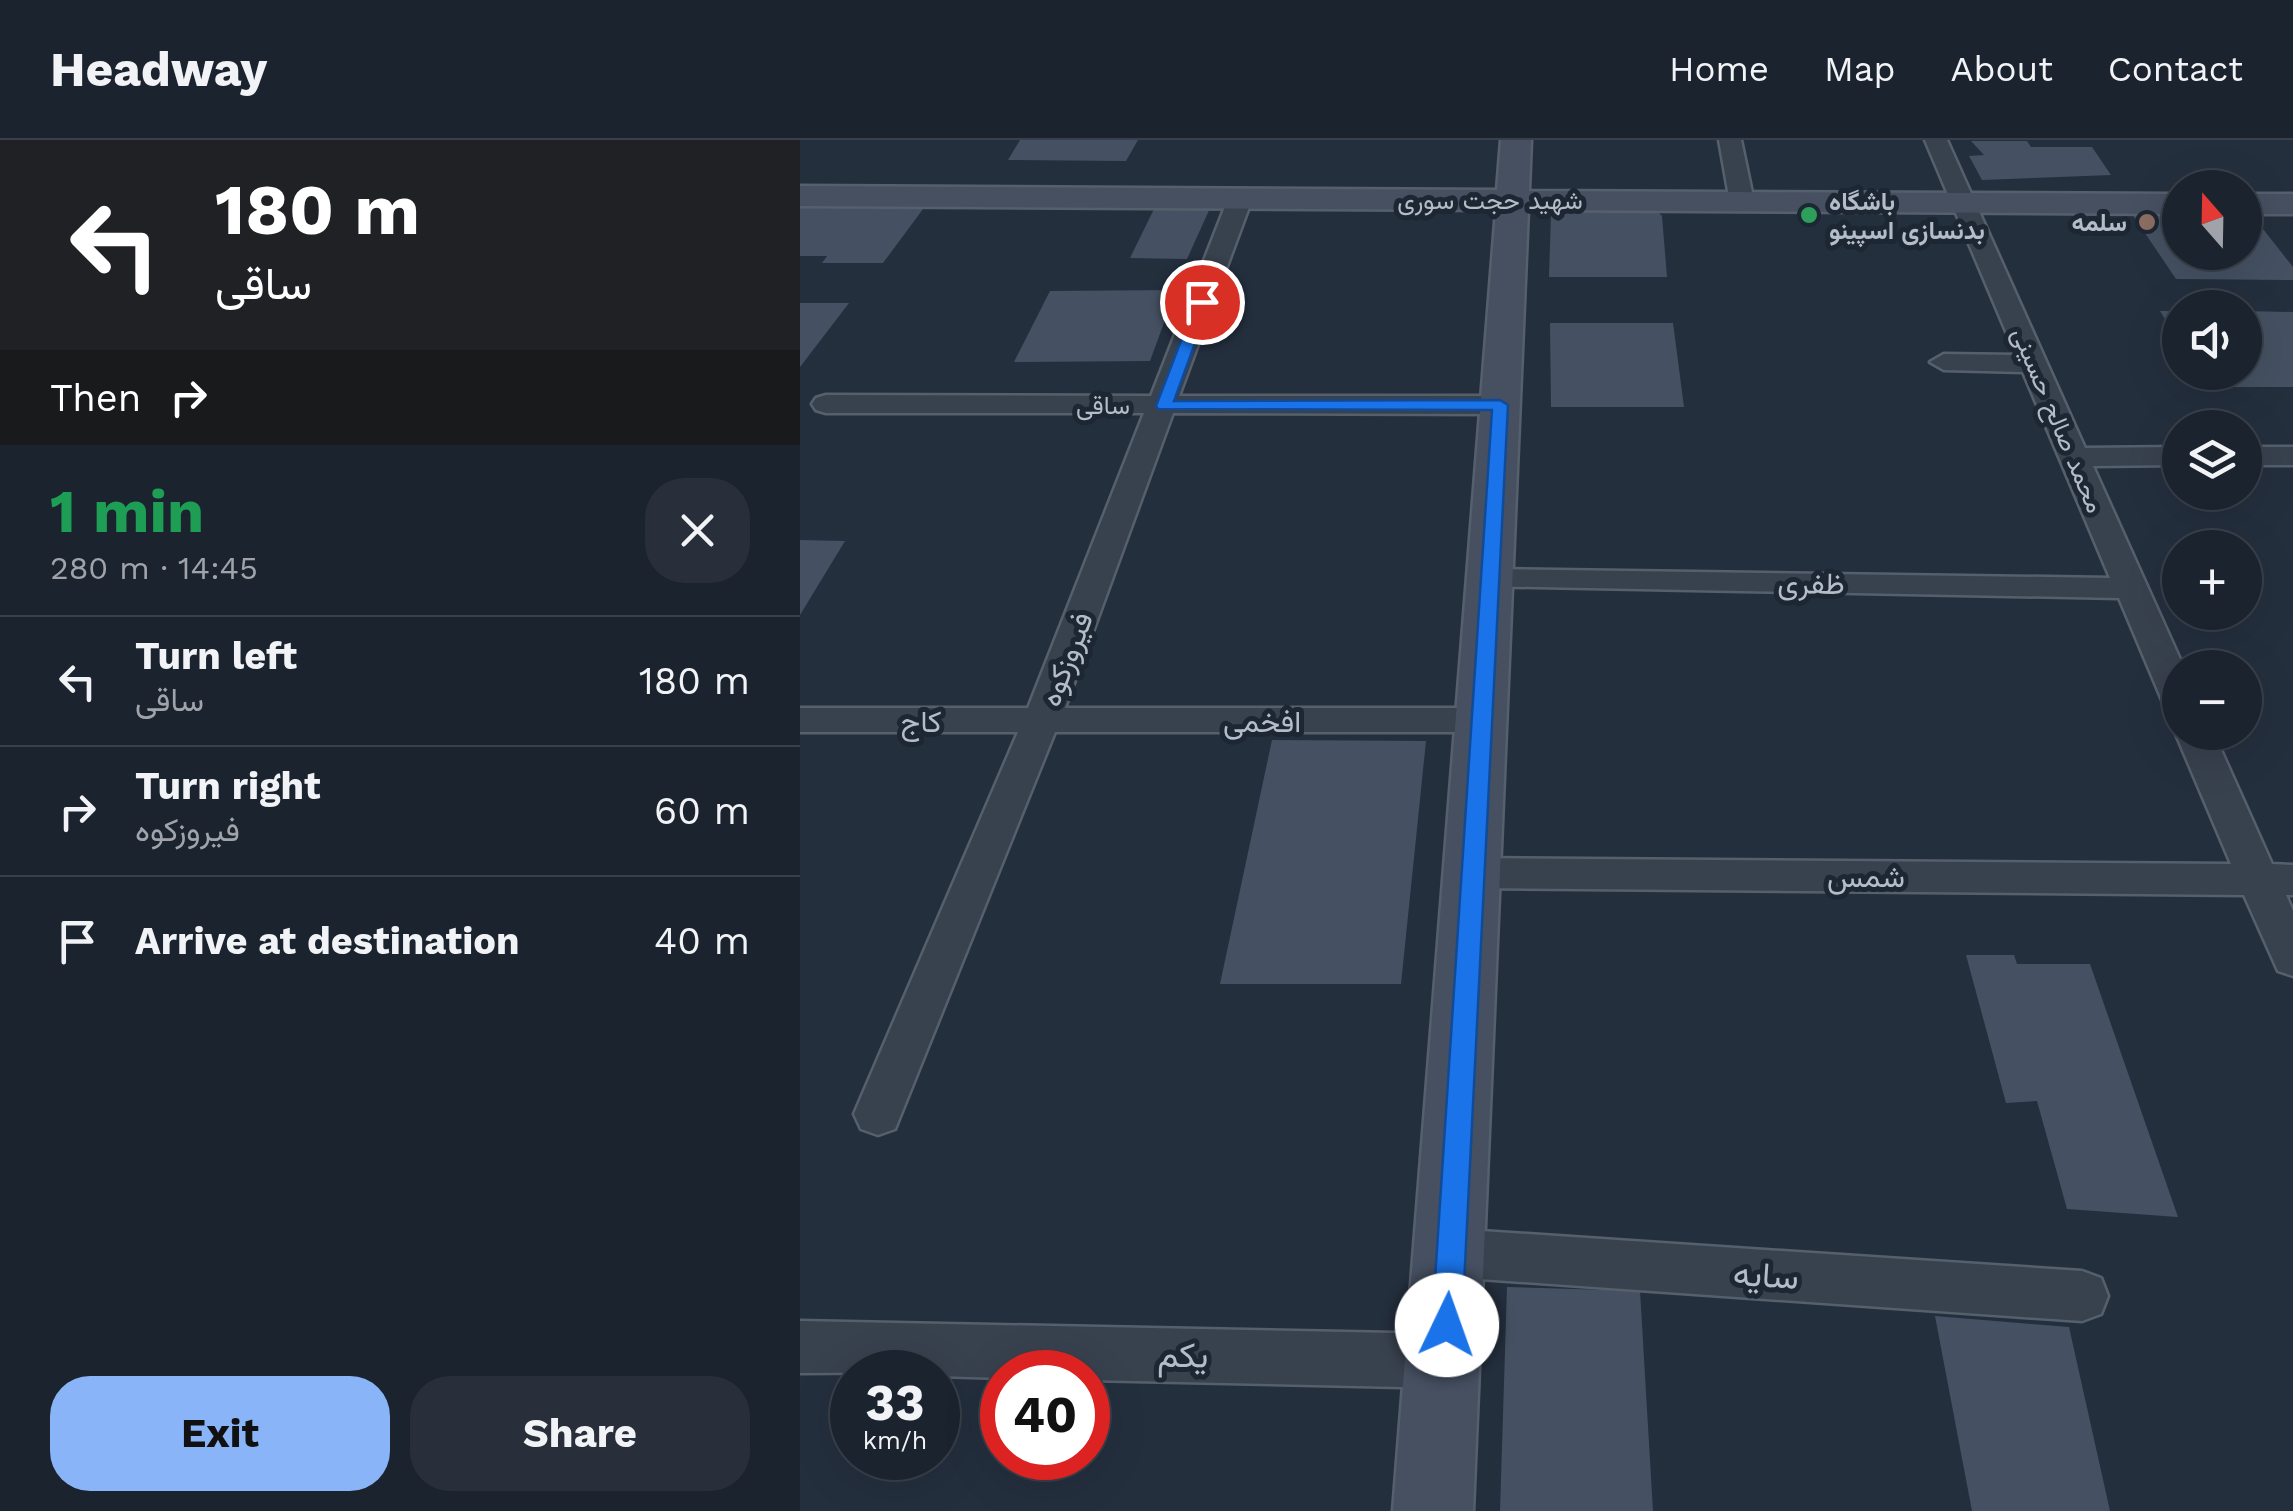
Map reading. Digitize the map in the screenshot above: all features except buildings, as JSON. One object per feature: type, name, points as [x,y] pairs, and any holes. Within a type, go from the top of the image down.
[{"type":"street","points":[[1433,1511],[1516,140]]},
{"type":"street","points":[[1730,140],[1742,202]]},
{"type":"street","name":"محمد صالح حسینی","points":[[1936,140],[2162,659]]},
{"type":"street","name":"شهید حجت سوری","points":[[800,196],[2162,204]]},
{"type":"street","name":"فیروزکوه","points":[[878,1114],[1041,721],[1240,199]]},
{"type":"street","points":[[2262,204],[2293,204]]},
{"type":"street","points":[[1944,362],[2034,364]]},
{"type":"street","name":"ساقی","points":[[826,404],[1500,405]]},
{"type":"street","points":[[2074,456],[2162,456]]},
{"type":"street","points":[[2262,456],[2293,456]]},
{"type":"street","name":"ظفری","points":[[1490,578],[2131,588]]},
{"type":"street","name":"کاج","points":[[800,720],[1041,721]]},
{"type":"street","name":"افخمی","points":[[1041,721],[1482,720]]},
{"type":"street","points":[[2204,750],[2276,880],[2293,959]]},
{"type":"street","name":"شمس","points":[[1474,873],[2276,880]]},
{"type":"street","name":"سایه","points":[[1451,1253],[2082,1296]]},
{"type":"street","name":"یکم","points":[[800,1347],[1445,1360]]},
{"type":"place","name":"باشگاه بدنسازی اسپینو","points":[[1809,215]]},
{"type":"place","name":"سلمه","points":[[2147,222]]},
{"type":"route","points":[[1202,302],[1164,406],[1500,405],[1447,1325]]}]
